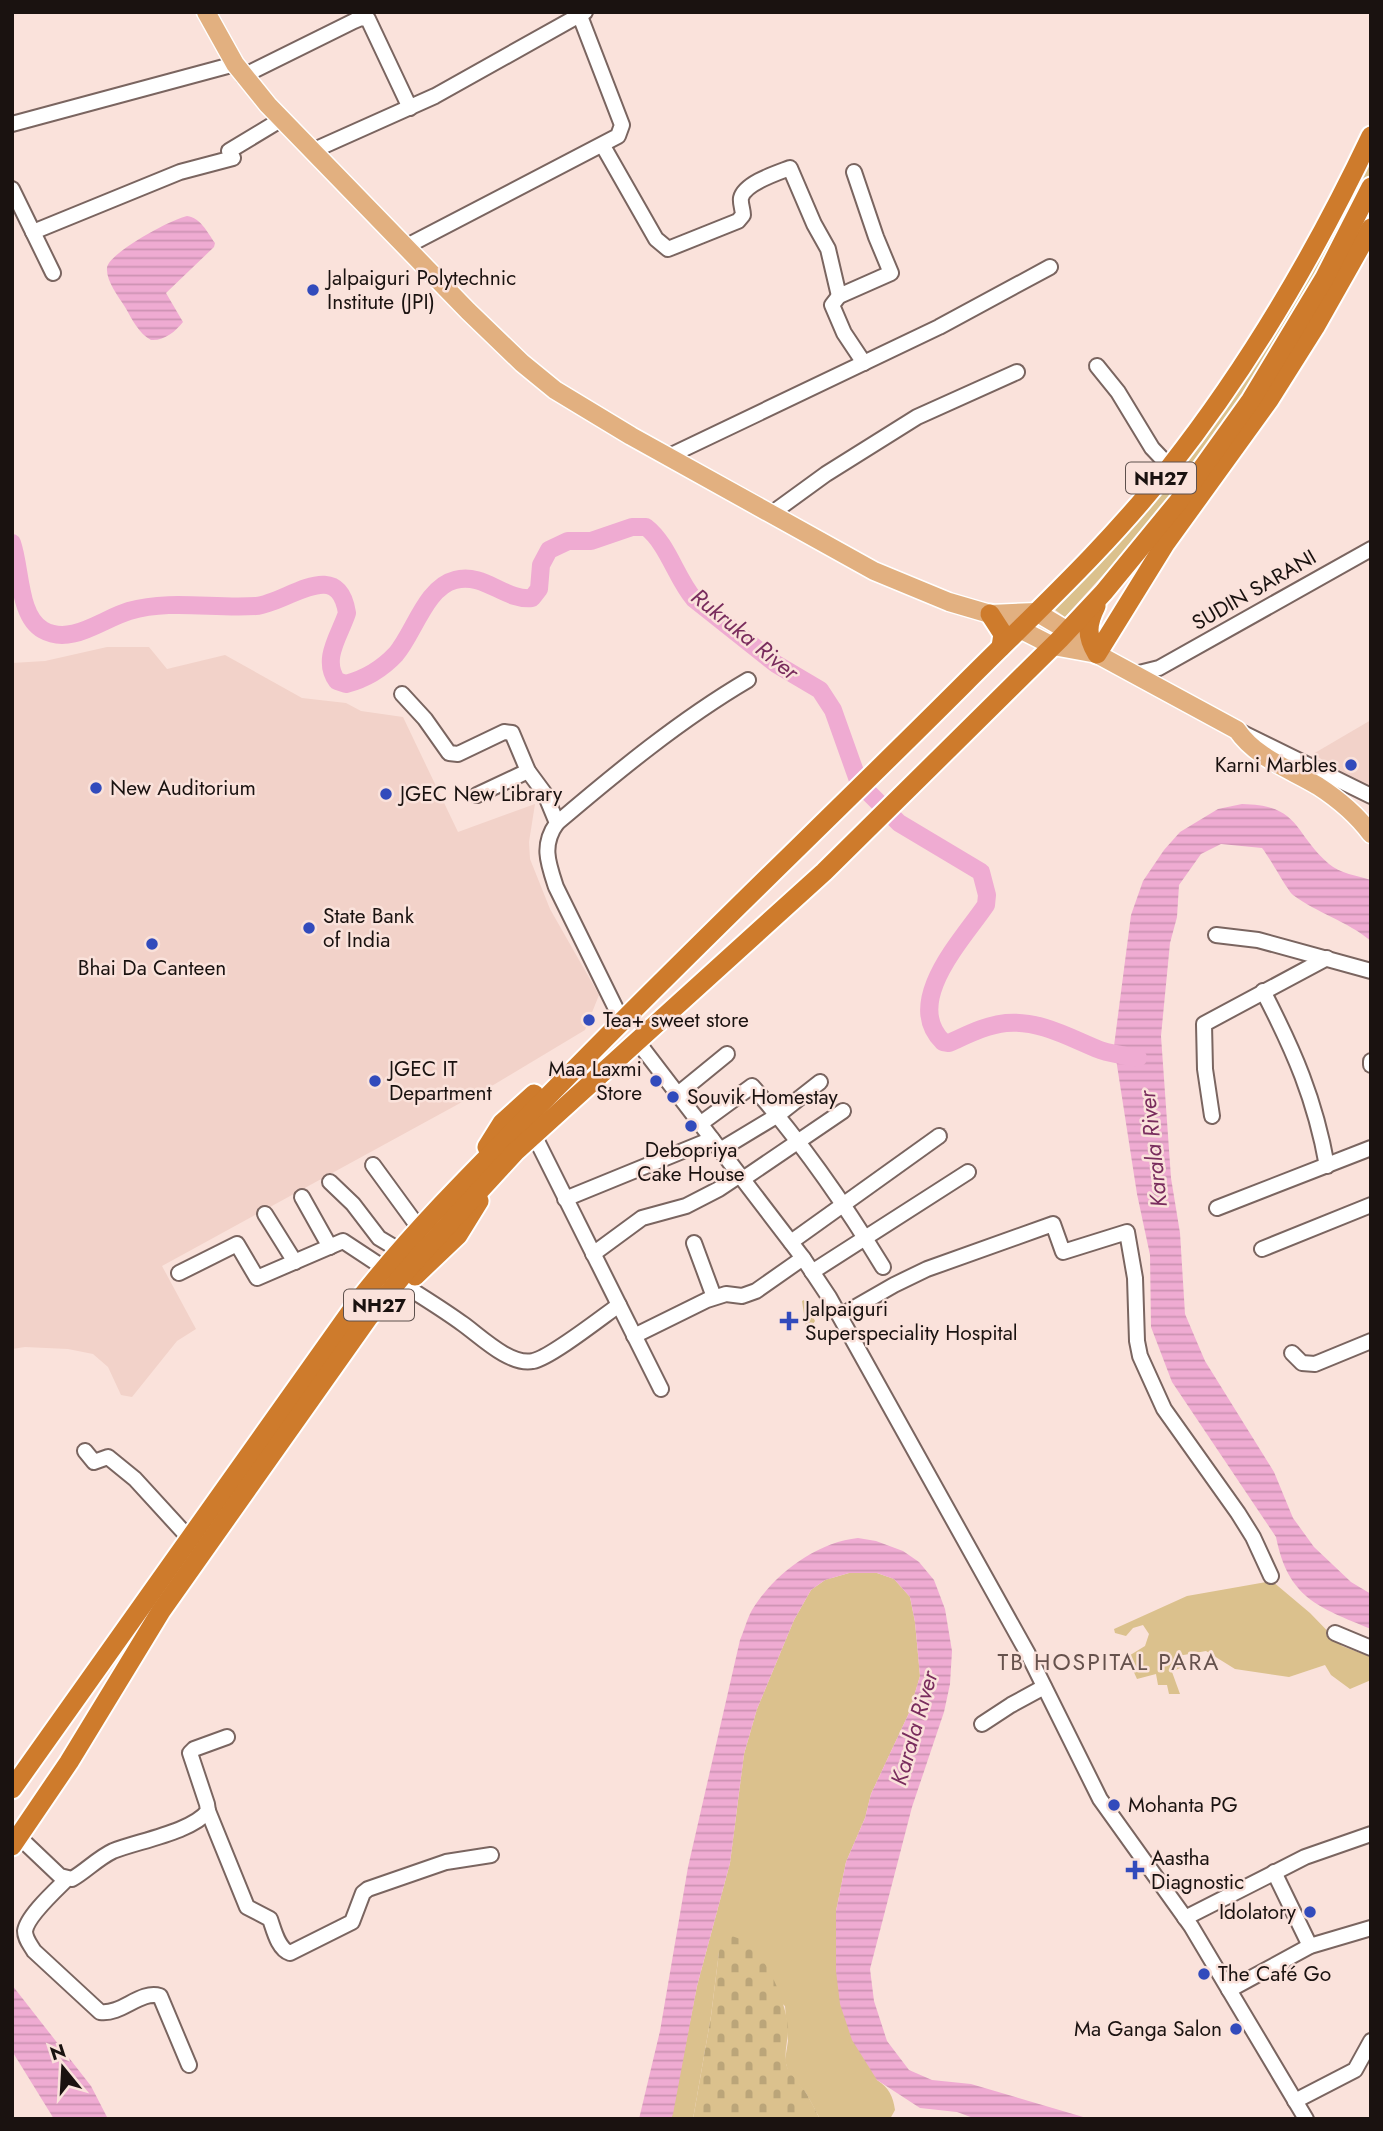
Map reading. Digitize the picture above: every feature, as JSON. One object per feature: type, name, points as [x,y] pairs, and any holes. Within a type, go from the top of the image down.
[{"type":"highway","name":"NH27","points":[[15,1841],[69,1762],[161,1611],[377,1307],[411,1264],[483,1174],[578,1066],[729,913],[1019,630],[1111,536],[1170,467],[1226,390],[1287,297],[1325,230],[1371,136]]},
{"type":"highway","name":"NH27","points":[[12,1789],[351,1311],[419,1228],[534,1135],[846,849],[1053,646],[1104,592],[1178,502],[1251,400],[1324,279],[1371,187]]},
{"type":"highway","points":[[1104,592],[1088,628],[1090,643],[1097,654],[1165,544],[1276,391],[1371,228]]},
{"type":"highway","points":[[990,614],[1003,634],[1001,647]]},
{"type":"highway","points":[[622,1021],[637,1041]]},
{"type":"highway","name":"NH27","points":[[377,1307],[458,1236],[474,1212],[483,1174]]},
{"type":"main road","points":[[206,12],[239,70],[282,119],[405,247],[522,363],[555,390],[667,457],[874,571],[990,614],[1053,646],[1097,654]]},
{"type":"main road","points":[[990,614],[1036,612],[1068,631],[1097,654],[1237,730],[1256,751],[1319,787],[1346,807],[1361,820],[1371,834]]},
{"type":"street","points":[[312,151],[435,96],[582,14],[622,125],[618,136],[405,247]]},
{"type":"street","points":[[12,124],[239,70],[361,18],[368,19],[373,25],[410,108]]},
{"type":"street","points":[[33,232],[180,172],[233,158],[229,151],[282,119]]},
{"type":"street","points":[[603,146],[656,239],[667,248],[737,221],[743,215],[741,201],[745,191],[768,176],[790,168],[828,249],[839,296]]},
{"type":"street","points":[[854,172],[891,273],[839,296],[834,302],[833,309],[864,363]]},
{"type":"street","points":[[12,189],[53,273]]},
{"type":"street","points":[[12,225],[26,218]]},
{"type":"street","points":[[667,457],[939,327],[1050,267]]},
{"type":"street","points":[[1097,366],[1118,392],[1152,448],[1170,467]]},
{"type":"street","points":[[771,514],[826,474],[917,417],[1017,372]]},
{"type":"street","name":"SUDIN SARANI","points":[[1135,674],[1159,668],[1371,549]]},
{"type":"street","points":[[1159,668],[1159,687]]},
{"type":"street","points":[[622,1021],[556,887],[550,868],[547,839],[557,823],[602,783],[748,680]]},
{"type":"street","points":[[402,694],[425,719],[449,753],[458,754],[507,731],[512,733],[528,771],[545,794],[557,823]]},
{"type":"street","points":[[1237,730],[1371,796]]},
{"type":"street","points":[[477,795],[528,771]]},
{"type":"street","points":[[1216,935],[1258,940],[1371,971]]},
{"type":"street","points":[[1212,1116],[1203,1027],[1208,1020],[1327,958]]},
{"type":"street","points":[[1263,991],[1305,1079],[1327,1166]]},
{"type":"street","points":[[637,1041],[803,1258],[840,1316],[1044,1687],[1100,1799],[1185,1918],[1306,2119]]},
{"type":"street","points":[[678,1094],[727,1054]]},
{"type":"street","points":[[565,1199],[716,1145],[778,1115],[820,1082]]},
{"type":"street","points":[[700,1124],[752,1086],[778,1115],[844,1205],[883,1267]]},
{"type":"street","points":[[593,1254],[642,1217],[686,1206],[719,1189],[799,1143],[843,1111]]},
{"type":"street","points":[[534,1135],[661,1389]]},
{"type":"street","points":[[791,1242],[939,1136]]},
{"type":"street","points":[[1217,1208],[1371,1148]]},
{"type":"street","points":[[373,1165],[419,1228]]},
{"type":"street","points":[[812,1272],[968,1172]]},
{"type":"street","points":[[330,1182],[353,1204],[379,1238],[400,1250]]},
{"type":"street","points":[[302,1196],[330,1247]]},
{"type":"street","points":[[1262,1249],[1371,1205]]},
{"type":"street","points":[[265,1214],[295,1262]]},
{"type":"street","points":[[840,1316],[894,1284],[927,1269],[1053,1224],[1063,1252],[1127,1232],[1135,1278],[1137,1349],[1164,1409],[1238,1513],[1253,1537],[1271,1576]]},
{"type":"street","points":[[179,1273],[237,1244],[257,1278],[342,1241],[384,1268]]},
{"type":"street","points":[[694,1243],[715,1297]]},
{"type":"street","points":[[634,1336],[715,1297],[749,1294],[803,1258]]},
{"type":"street","points":[[404,1285],[498,1350],[523,1362],[532,1362],[546,1355],[619,1305]]},
{"type":"street","points":[[1293,1353],[1297,1361],[1315,1364],[1371,1341]]},
{"type":"street","points":[[85,1451],[94,1462],[108,1457],[135,1479],[189,1538]]},
{"type":"street","points":[[1335,1633],[1371,1648]]},
{"type":"street","points":[[982,1724],[1044,1687]]},
{"type":"street","points":[[227,1737],[190,1753],[208,1811],[247,1907],[270,1919],[281,1947],[290,1953],[352,1922],[363,1893],[368,1889],[439,1864],[491,1856]]},
{"type":"street","points":[[188,2066],[160,1996],[150,1996],[117,2011],[100,2012],[34,1951],[25,1935],[27,1923],[67,1879],[80,1875],[105,1855],[200,1820],[208,1811]]},
{"type":"street","points":[[1185,1918],[1305,1857],[1371,1835]]},
{"type":"street","points":[[15,1841],[67,1879]]},
{"type":"street","points":[[1274,1872],[1310,1946]]},
{"type":"street","points":[[1229,1990],[1310,1946],[1371,1928]]},
{"type":"street","points":[[1295,2101],[1355,2070],[1371,2041]]},
{"type":"shaded area","points":[[107,647],[149,647],[167,669],[225,655],[302,698],[346,703],[361,711],[403,717],[458,832],[535,804],[529,842],[530,859],[550,909],[599,995],[585,1030],[495,1084],[162,1266],[196,1329],[177,1341],[132,1397],[121,1395],[108,1367],[93,1354],[68,1349],[12,1349],[12,663],[45,661]]},
{"type":"shaded area","name":"Karni Marbles","points":[[1371,720],[1371,789],[1313,754]]},
{"type":"green space","points":[[1371,152],[1371,175],[1364,190],[1266,367],[1169,502],[1065,617],[1051,607],[1157,491]]},
{"type":"green space","points":[[804,1300],[815,1321],[810,1328],[806,1327]]},
{"type":"green space","points":[[849,1573],[877,1573],[894,1579],[910,1597],[920,1676],[909,1713],[871,1794],[865,1818],[846,1862],[836,1911],[836,1971],[877,2080],[890,2093],[895,2110],[890,2119],[820,2119],[806,2093],[788,2071],[785,2060],[788,2041],[785,2006],[719,1952],[693,2119],[671,2119],[697,1986],[730,1863],[744,1754],[757,1709],[794,1620],[811,1590],[825,1580]]},
{"type":"green space","points":[[1272,1581],[1310,1613],[1342,1646],[1371,1657],[1371,1680],[1350,1689],[1331,1675],[1325,1665],[1289,1677],[1235,1669],[1206,1651],[1178,1656],[1182,1667],[1172,1672],[1180,1694],[1169,1694],[1167,1685],[1158,1685],[1156,1674],[1137,1679],[1127,1657],[1145,1646],[1149,1634],[1143,1625],[1133,1628],[1126,1636],[1115,1633],[1114,1629],[1187,1596]]},
{"type":"green space","points":[[729,1936],[741,1939],[751,1947],[769,1971],[786,2014],[788,2069],[820,2119],[693,2119],[719,1952],[722,1942]]},
{"type":"water","points":[[187,216],[203,226],[215,243],[214,247],[166,293],[183,322],[169,335],[151,340],[139,330],[116,293],[108,278],[107,268],[118,254],[129,246],[155,230]]},
{"type":"water","name":"Karala River","points":[[1242,804],[1275,809],[1286,815],[1329,864],[1343,872],[1371,880],[1371,941],[1293,895],[1262,848],[1221,844],[1201,854],[1179,885],[1161,1036],[1171,1178],[1180,1233],[1185,1314],[1205,1361],[1274,1472],[1293,1518],[1314,1547],[1351,1582],[1371,1594],[1371,1629],[1335,1614],[1308,1598],[1297,1587],[1281,1558],[1276,1537],[1172,1382],[1151,1327],[1150,1255],[1137,1194],[1114,1046],[1131,915],[1143,881],[1180,832],[1218,809]]},
{"type":"water","name":"Karala River","points":[[858,1538],[876,1541],[903,1551],[919,1562],[934,1580],[945,1609],[952,1651],[950,1684],[944,1712],[912,1807],[870,1969],[874,2001],[887,2041],[909,2070],[932,2080],[971,2084],[1090,2119],[976,2119],[957,2112],[920,2108],[877,2080],[852,2040],[840,2004],[836,1971],[836,1911],[846,1862],[865,1818],[871,1794],[909,1713],[920,1676],[910,1597],[894,1579],[877,1573],[849,1573],[825,1580],[811,1590],[794,1620],[757,1709],[744,1754],[730,1863],[697,1986],[673,2114],[671,2119],[639,2119],[660,2031],[688,1867],[740,1640],[747,1621],[761,1597],[784,1572],[827,1546]]},
{"type":"water","points":[[12,1985],[91,2086],[108,2119],[54,2119],[12,2051]]},
{"type":"waterway","name":"Rukruka River","points":[[12,543],[29,614],[43,630],[54,634],[64,635],[86,630],[145,607],[256,606],[309,587],[333,587],[342,596],[347,613],[333,647],[331,664],[337,681],[346,684],[373,673],[396,654],[428,601],[445,584],[455,580],[475,580],[522,598],[532,598],[539,589],[541,565],[549,550],[568,541],[591,541],[632,527],[646,527],[660,542],[694,599],[776,664],[820,690],[833,710],[859,783],[899,823],[981,872],[987,895],[986,905],[951,953],[933,990],[929,1008],[932,1026],[943,1042],[949,1043],[991,1026],[1019,1023],[1054,1031],[1105,1051],[1138,1058]]},
{"type":"place","name":"Jalpaiguri Polytechnic Institute (JPI)","points":[[313,290]]},
{"type":"place","name":"Karni Marbles","points":[[1351,765]]},
{"type":"place","name":"New Auditorium","points":[[96,788]]},
{"type":"place","name":"JGEC New Library","points":[[386,794]]},
{"type":"place","name":"State Bank of India","points":[[309,928]]},
{"type":"place","name":"Bhai Da Canteen","points":[[152,944]]},
{"type":"place","name":"Tea+ sweet store","points":[[589,1020]]},
{"type":"place","name":"JGEC IT Department","points":[[375,1081]]},
{"type":"place","name":"Maa Laxmi Store","points":[[656,1081]]},
{"type":"place","name":"Souvik Homestay","points":[[673,1097]]},
{"type":"place","name":"Debopriya Cake House","points":[[691,1126]]},
{"type":"place","name":"Jalpaiguri Superspeciality Hospital","points":[[789,1321]]},
{"type":"place","name":"Mohanta PG","points":[[1114,1805]]},
{"type":"place","name":"Aastha Diagnostic","points":[[1135,1870]]},
{"type":"place","name":"Idolatory","points":[[1310,1912]]},
{"type":"place","name":"The Café Go","points":[[1204,1974]]},
{"type":"place","name":"Ma Ganga Salon","points":[[1236,2029]]},
{"type":"district","name":"TB HOSPITAL PARA","points":[[1109,1662]]}]
